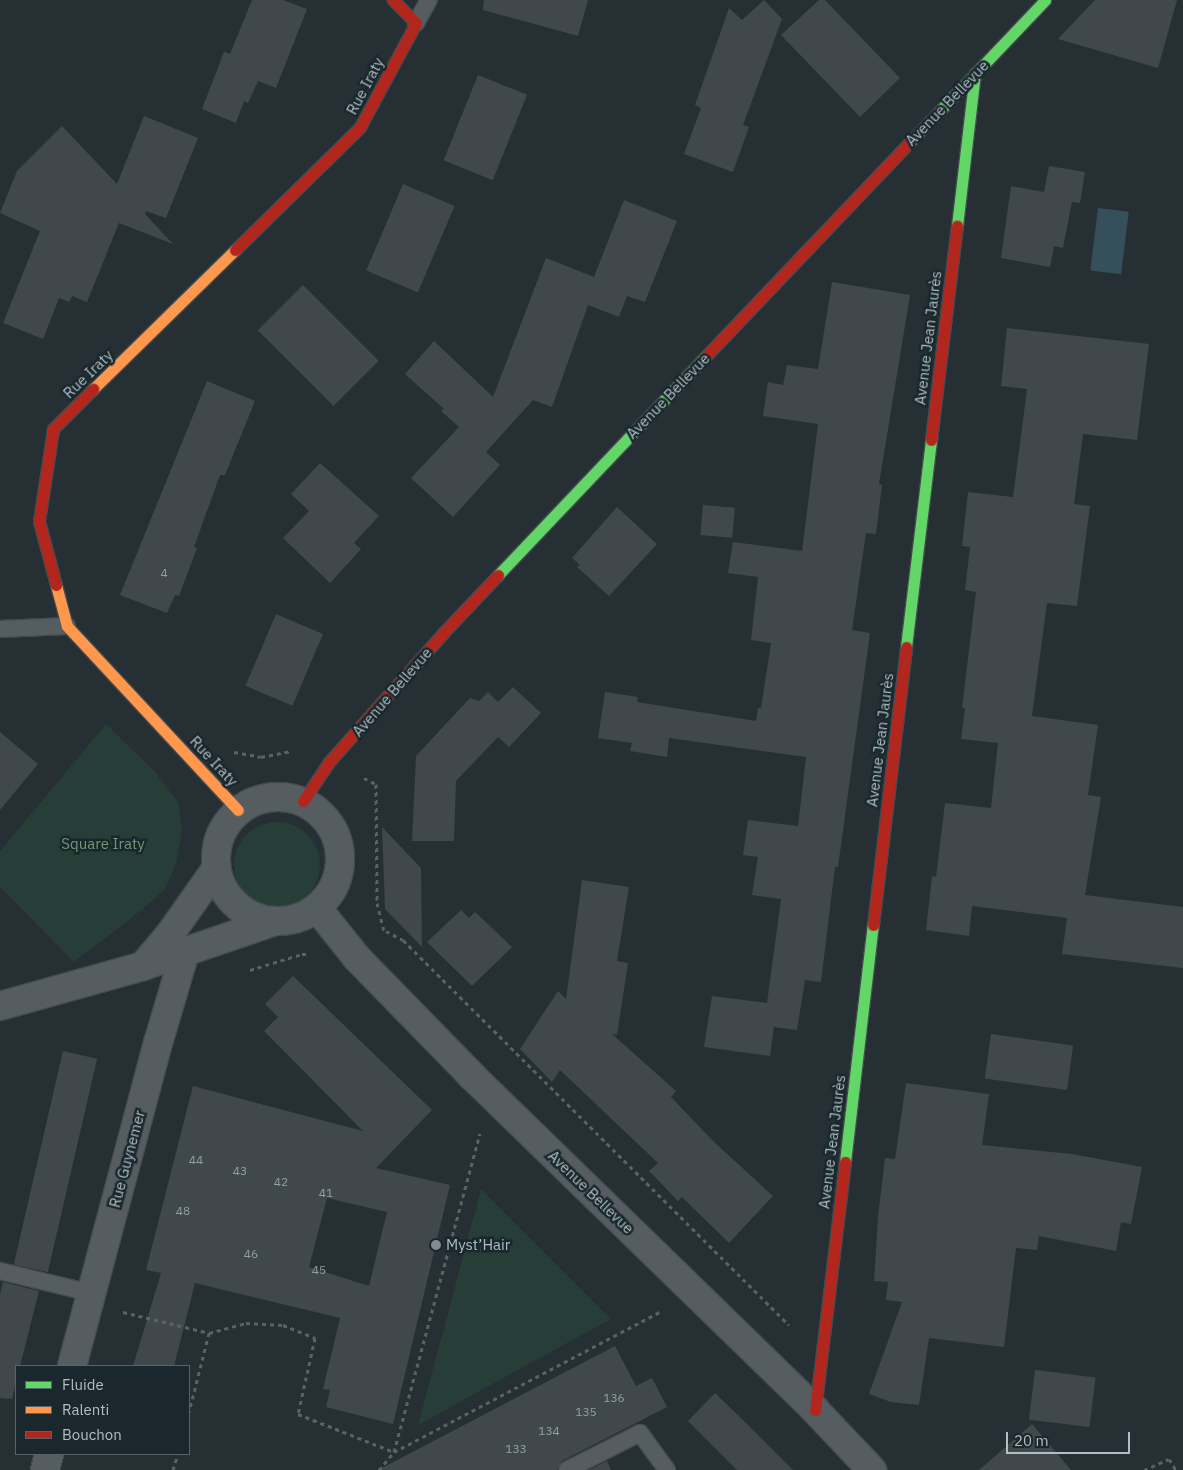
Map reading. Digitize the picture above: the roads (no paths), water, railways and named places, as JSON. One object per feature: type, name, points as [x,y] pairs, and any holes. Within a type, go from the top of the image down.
[{"type":"street","points":[[393,0],[416,23]]},
{"type":"street","name":"Avenue Bellevue","points":[[303,801],[329,762],[443,633],[1044,0]]},
{"type":"street","name":"Rue Iraty","points":[[238,810],[67,626],[39,521],[53,429],[360,128],[416,23]]},
{"type":"street","name":"Avenue Jean Jaurès","points":[[815,1410],[975,73]]},
{"type":"street","points":[[0,1006],[144,966],[275,921],[300,917],[317,908],[331,892],[339,872],[340,850],[334,830],[321,812],[303,801],[286,797],[269,797],[253,801],[238,810],[225,824],[217,843],[216,869],[220,882],[230,899],[244,912],[262,920],[275,921]]},
{"type":"street","points":[[144,966],[170,934],[216,869]]},
{"type":"street","name":"Avenue Bellevue","points":[[317,908],[357,958],[490,1094],[815,1410],[872,1470]]},
{"type":"street","name":"Rue Guynemer","points":[[72,1365],[158,1043],[186,952]]},
{"type":"street","points":[[44,1470],[49,1455]]},
{"type":"lane","points":[[416,23],[429,0]]},
{"type":"lane","points":[[0,629],[67,626]]},
{"type":"lane","points":[[0,1271],[90,1298]]},
{"type":"lane","points":[[567,1470],[640,1433],[667,1470]]},
{"type":"water","points":[[1098,208],[1129,212],[1121,274],[1090,271]]},
{"type":"place","name":"Myst’Hair","points":[[436,1245]]},
{"type":"park label","name":"Square Iraty","points":[[103,844]]}]
